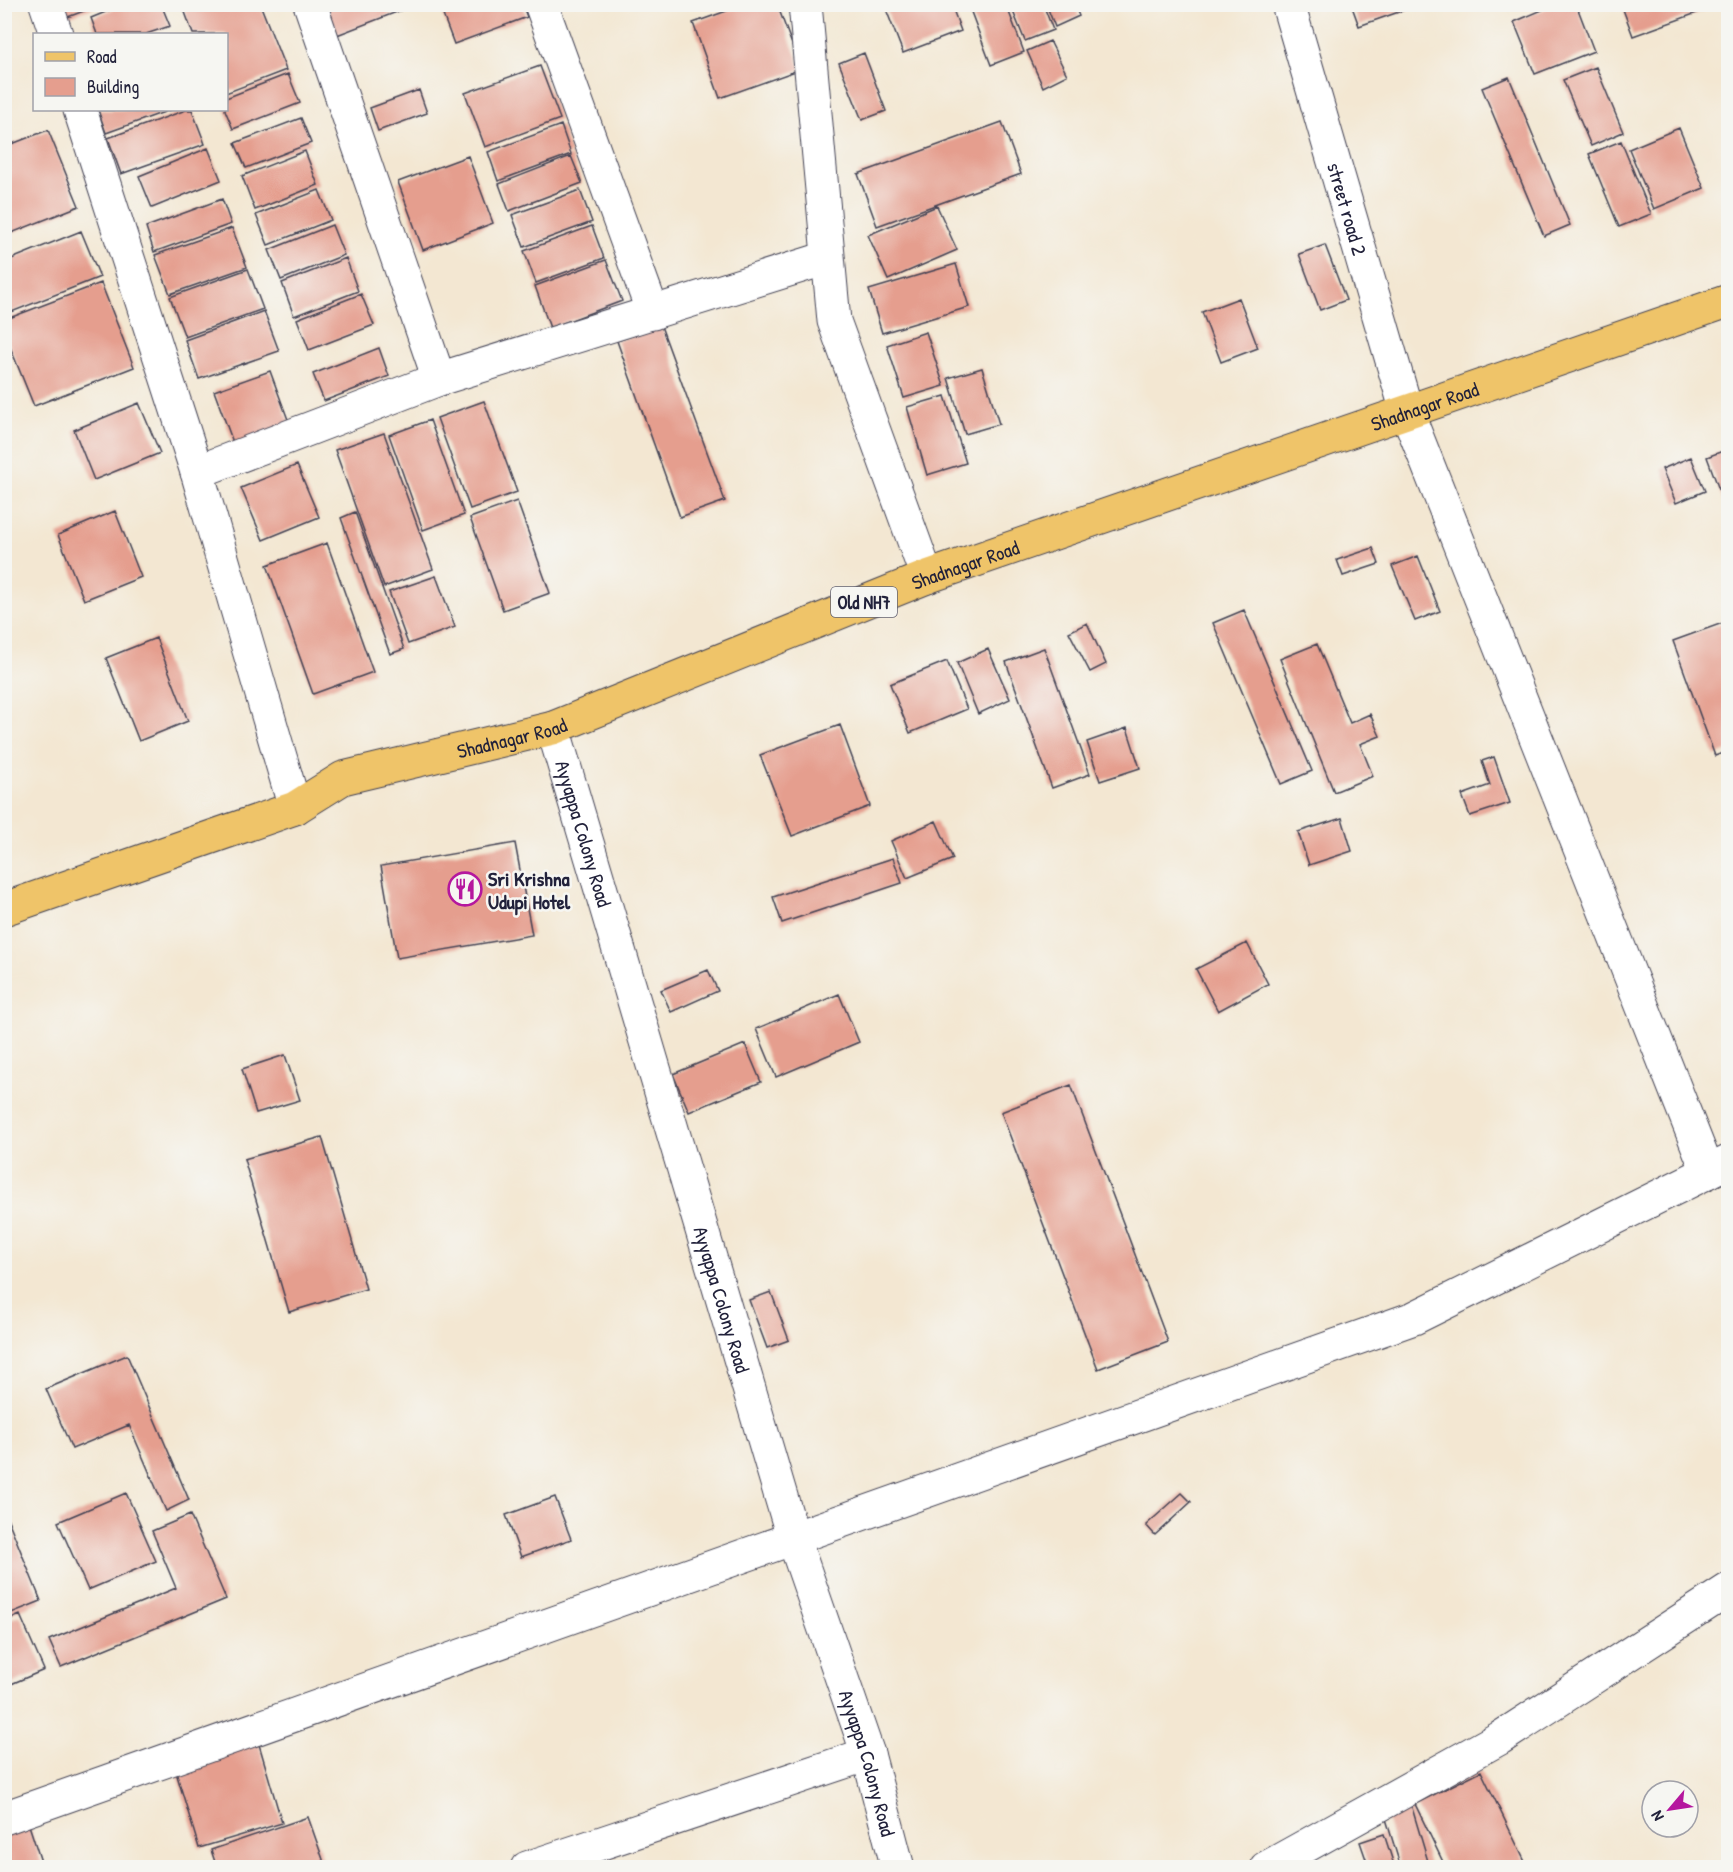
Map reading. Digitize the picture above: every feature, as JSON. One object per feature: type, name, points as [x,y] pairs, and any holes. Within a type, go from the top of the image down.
[{"type":"main road","name":"Shadnagar Road","points":[[4,909],[295,808],[343,778],[553,728],[927,577],[1728,301]]},
{"type":"street","points":[[46,4],[56,33]]},
{"type":"street","points":[[310,4],[439,379]]},
{"type":"street","points":[[541,4],[653,313]]},
{"type":"street","points":[[805,4],[834,321],[927,577]]},
{"type":"street","name":"street road 2","points":[[1288,4],[1407,412],[1718,1167]]},
{"type":"street","points":[[80,111],[197,472],[295,808]]},
{"type":"street","points":[[197,472],[439,379],[827,258]]},
{"type":"street","name":"Ayyappa Colony Road","points":[[553,728],[793,1537],[868,1755],[898,1868]]},
{"type":"street","points":[[4,1818],[1414,1318],[1718,1167]]},
{"type":"street","points":[[1266,1868],[1500,1738],[1728,1590]]},
{"type":"street","points":[[527,1868],[868,1755]]},
{"type":"building","points":[[60,4],[100,4],[100,5],[65,18]]},
{"type":"building","points":[[125,4],[161,4],[170,26],[149,33],[97,33],[91,18]]},
{"type":"building","points":[[182,4],[260,4],[286,70],[228,92],[228,33],[193,33]]},
{"type":"building","points":[[325,4],[415,4],[415,5],[337,35]]},
{"type":"building","points":[[471,4],[522,4],[527,17],[454,44],[443,15]]},
{"type":"building","points":[[746,4],[777,4],[801,69],[720,98],[693,23]]},
{"type":"building","points":[[884,4],[951,4],[961,31],[903,53]]},
{"type":"building","points":[[968,4],[1006,4],[1024,52],[991,65]]},
{"type":"building","points":[[1010,4],[1043,4],[1053,30],[1025,41]]},
{"type":"building","points":[[1046,4],[1074,4],[1079,16],[1055,27]]},
{"type":"building","points":[[1351,4],[1408,4],[1410,8],[1359,26]]},
{"type":"building","points":[[1556,4],[1576,4],[1594,51],[1535,74],[1514,22]]},
{"type":"building","points":[[1621,4],[1719,4],[1719,5],[1633,36]]},
{"type":"building","points":[[1050,41],[1067,75],[1043,87],[1027,51]]},
{"type":"building","points":[[864,53],[886,111],[862,120],[839,63]]},
{"type":"building","points":[[540,66],[560,119],[485,147],[465,93]]},
{"type":"building","points":[[1596,67],[1623,132],[1591,146],[1563,80]]},
{"type":"building","points":[[288,74],[300,103],[233,129],[225,111],[228,111],[228,97]]},
{"type":"building","points":[[1509,77],[1570,225],[1544,236],[1482,88]]},
{"type":"building","points":[[419,90],[427,113],[378,131],[370,108]]},
{"type":"building","points":[[98,111],[167,111],[106,133]]},
{"type":"building","points":[[183,111],[192,111],[205,144],[121,174],[108,138]]},
{"type":"building","points":[[301,118],[311,143],[246,168],[235,143]]},
{"type":"building","points":[[1002,122],[1021,174],[877,226],[858,174]]},
{"type":"building","points":[[561,125],[571,154],[498,181],[488,152]]},
{"type":"building","points":[[1679,128],[1704,188],[1654,209],[1629,149]]},
{"type":"building","points":[[48,130],[79,206],[4,236],[4,147]]},
{"type":"building","points":[[1621,141],[1651,214],[1619,227],[1589,154]]},
{"type":"building","points":[[208,148],[221,180],[152,208],[139,176]]},
{"type":"building","points":[[305,151],[318,185],[255,210],[242,176]]},
{"type":"building","points":[[468,156],[493,223],[423,250],[398,182]]},
{"type":"building","points":[[571,156],[582,183],[509,211],[499,184]]},
{"type":"building","points":[[319,190],[331,220],[268,245],[256,215]]},
{"type":"building","points":[[580,190],[592,222],[524,247],[512,215]]},
{"type":"building","points":[[222,199],[231,224],[154,252],[146,227]]},
{"type":"building","points":[[937,206],[957,250],[888,280],[868,235]]},
{"type":"building","points":[[332,225],[344,255],[281,280],[269,250]]},
{"type":"building","points":[[592,226],[604,258],[536,283],[524,251]]},
{"type":"building","points":[[232,228],[247,267],[170,294],[155,255]]},
{"type":"building","points":[[81,231],[100,277],[4,315],[4,262]]},
{"type":"building","points":[[1325,245],[1346,300],[1320,310],[1299,254]]},
{"type":"building","points":[[346,258],[358,291],[294,316],[282,283]]},
{"type":"building","points":[[606,260],[622,301],[550,328],[535,286]]},
{"type":"building","points":[[956,264],[969,307],[882,333],[869,290]]},
{"type":"building","points":[[248,269],[263,309],[185,337],[170,297]]},
{"type":"building","points":[[101,283],[134,367],[34,406],[4,332],[4,320]]},
{"type":"building","points":[[361,294],[374,325],[309,350],[297,319]]},
{"type":"building","points":[[1239,298],[1258,348],[1221,362],[1202,312]]},
{"type":"building","points":[[264,311],[279,351],[199,379],[185,340]]},
{"type":"building","points":[[661,326],[725,501],[680,517],[617,341]]},
{"type":"building","points":[[926,332],[944,386],[904,398],[887,345]]},
{"type":"building","points":[[379,348],[389,376],[324,401],[313,374]]},
{"type":"building","points":[[982,368],[999,424],[965,434],[948,378]]},
{"type":"building","points":[[270,371],[290,425],[234,445],[214,391]]},
{"type":"building","points":[[945,396],[966,463],[927,475],[907,407]]},
{"type":"building","points":[[484,401],[517,492],[470,509],[437,418]]},
{"type":"building","points":[[139,403],[160,453],[94,480],[74,430]]},
{"type":"building","points":[[430,420],[464,515],[423,530],[389,435]]},
{"type":"building","points":[[384,433],[433,569],[384,587],[335,450]]},
{"type":"building","points":[[1728,449],[1728,514],[1707,457]]},
{"type":"building","points":[[1691,457],[1705,491],[1676,503],[1662,469]]},
{"type":"building","points":[[297,465],[319,517],[263,540],[241,488]]},
{"type":"building","points":[[517,501],[550,593],[503,610],[470,518]]},
{"type":"building","points":[[115,511],[141,577],[84,600],[58,535]]},
{"type":"building","points":[[355,512],[404,649],[390,654],[341,518]]},
{"type":"building","points":[[327,543],[373,672],[313,694],[267,565]]},
{"type":"building","points":[[1373,548],[1379,564],[1343,576],[1337,560]]},
{"type":"building","points":[[1418,556],[1440,611],[1415,621],[1392,566]]},
{"type":"building","points":[[436,576],[455,627],[408,644],[389,592]]},
{"type":"building","points":[[1244,610],[1312,771],[1281,784],[1213,623]]},
{"type":"building","points":[[1728,621],[1728,751],[1715,756],[1673,641]]},
{"type":"building","points":[[1087,623],[1106,664],[1090,672],[1069,632]]},
{"type":"building","points":[[156,638],[188,721],[139,741],[106,658]]},
{"type":"building","points":[[1317,644],[1350,723],[1370,714],[1380,736],[1360,744],[1373,776],[1334,792],[1280,659]]},
{"type":"building","points":[[1044,648],[1090,774],[1052,788],[1006,662]]},
{"type":"building","points":[[988,649],[1010,699],[978,714],[957,663]]},
{"type":"building","points":[[947,661],[967,709],[910,733],[890,684]]},
{"type":"building","points":[[840,725],[870,806],[792,836],[760,755]]},
{"type":"building","points":[[1127,728],[1140,768],[1100,781],[1087,742]]},
{"type":"building","points":[[1494,757],[1510,803],[1470,816],[1462,795],[1490,785],[1482,761]]},
{"type":"building","points":[[1342,818],[1352,851],[1309,865],[1298,832]]},
{"type":"building","points":[[936,821],[953,859],[907,878],[891,841]]},
{"type":"building","points":[[515,843],[532,935],[397,958],[381,866]]},
{"type":"building","points":[[893,858],[902,883],[782,923],[773,897]]},
{"type":"building","points":[[1247,943],[1268,984],[1218,1011],[1196,969]]},
{"type":"building","points":[[708,970],[718,991],[671,1012],[661,990]]},
{"type":"building","points":[[839,994],[859,1042],[776,1077],[756,1029]]},
{"type":"building","points":[[745,1044],[761,1082],[689,1112],[673,1074]]},
{"type":"building","points":[[285,1055],[300,1100],[256,1113],[242,1069]]},
{"type":"building","points":[[1071,1085],[1168,1342],[1098,1369],[1001,1112]]},
{"type":"building","points":[[322,1137],[366,1289],[289,1312],[244,1159]]},
{"type":"building","points":[[771,1292],[789,1340],[767,1348],[749,1300]]},
{"type":"building","points":[[127,1355],[189,1500],[166,1511],[129,1425],[72,1449],[46,1389]]},
{"type":"building","points":[[126,1493],[156,1561],[88,1590],[58,1522]]},
{"type":"building","points":[[1182,1493],[1191,1502],[1155,1535],[1146,1525]]},
{"type":"building","points":[[555,1497],[571,1539],[521,1557],[506,1515]]},
{"type":"building","points":[[4,1510],[41,1601],[4,1616]]},
{"type":"building","points":[[190,1515],[226,1599],[61,1667],[49,1640],[176,1588],[152,1531]]},
{"type":"building","points":[[20,1615],[44,1670],[4,1687],[4,1622]]},
{"type":"building","points":[[256,1734],[282,1823],[199,1848],[172,1759]]},
{"type":"building","points":[[1481,1771],[1528,1868],[1446,1868],[1415,1804]]},
{"type":"building","points":[[1410,1801],[1430,1868],[1401,1868],[1383,1809]]},
{"type":"building","points":[[308,1817],[326,1868],[217,1868],[211,1850]]},
{"type":"building","points":[[28,1822],[43,1868],[4,1868],[4,1830]]},
{"type":"building","points":[[1384,1834],[1395,1868],[1369,1868],[1360,1842]]},
{"type":"place","name":"Sri Krishna Udupi Hotel","points":[[465,889]]}]
